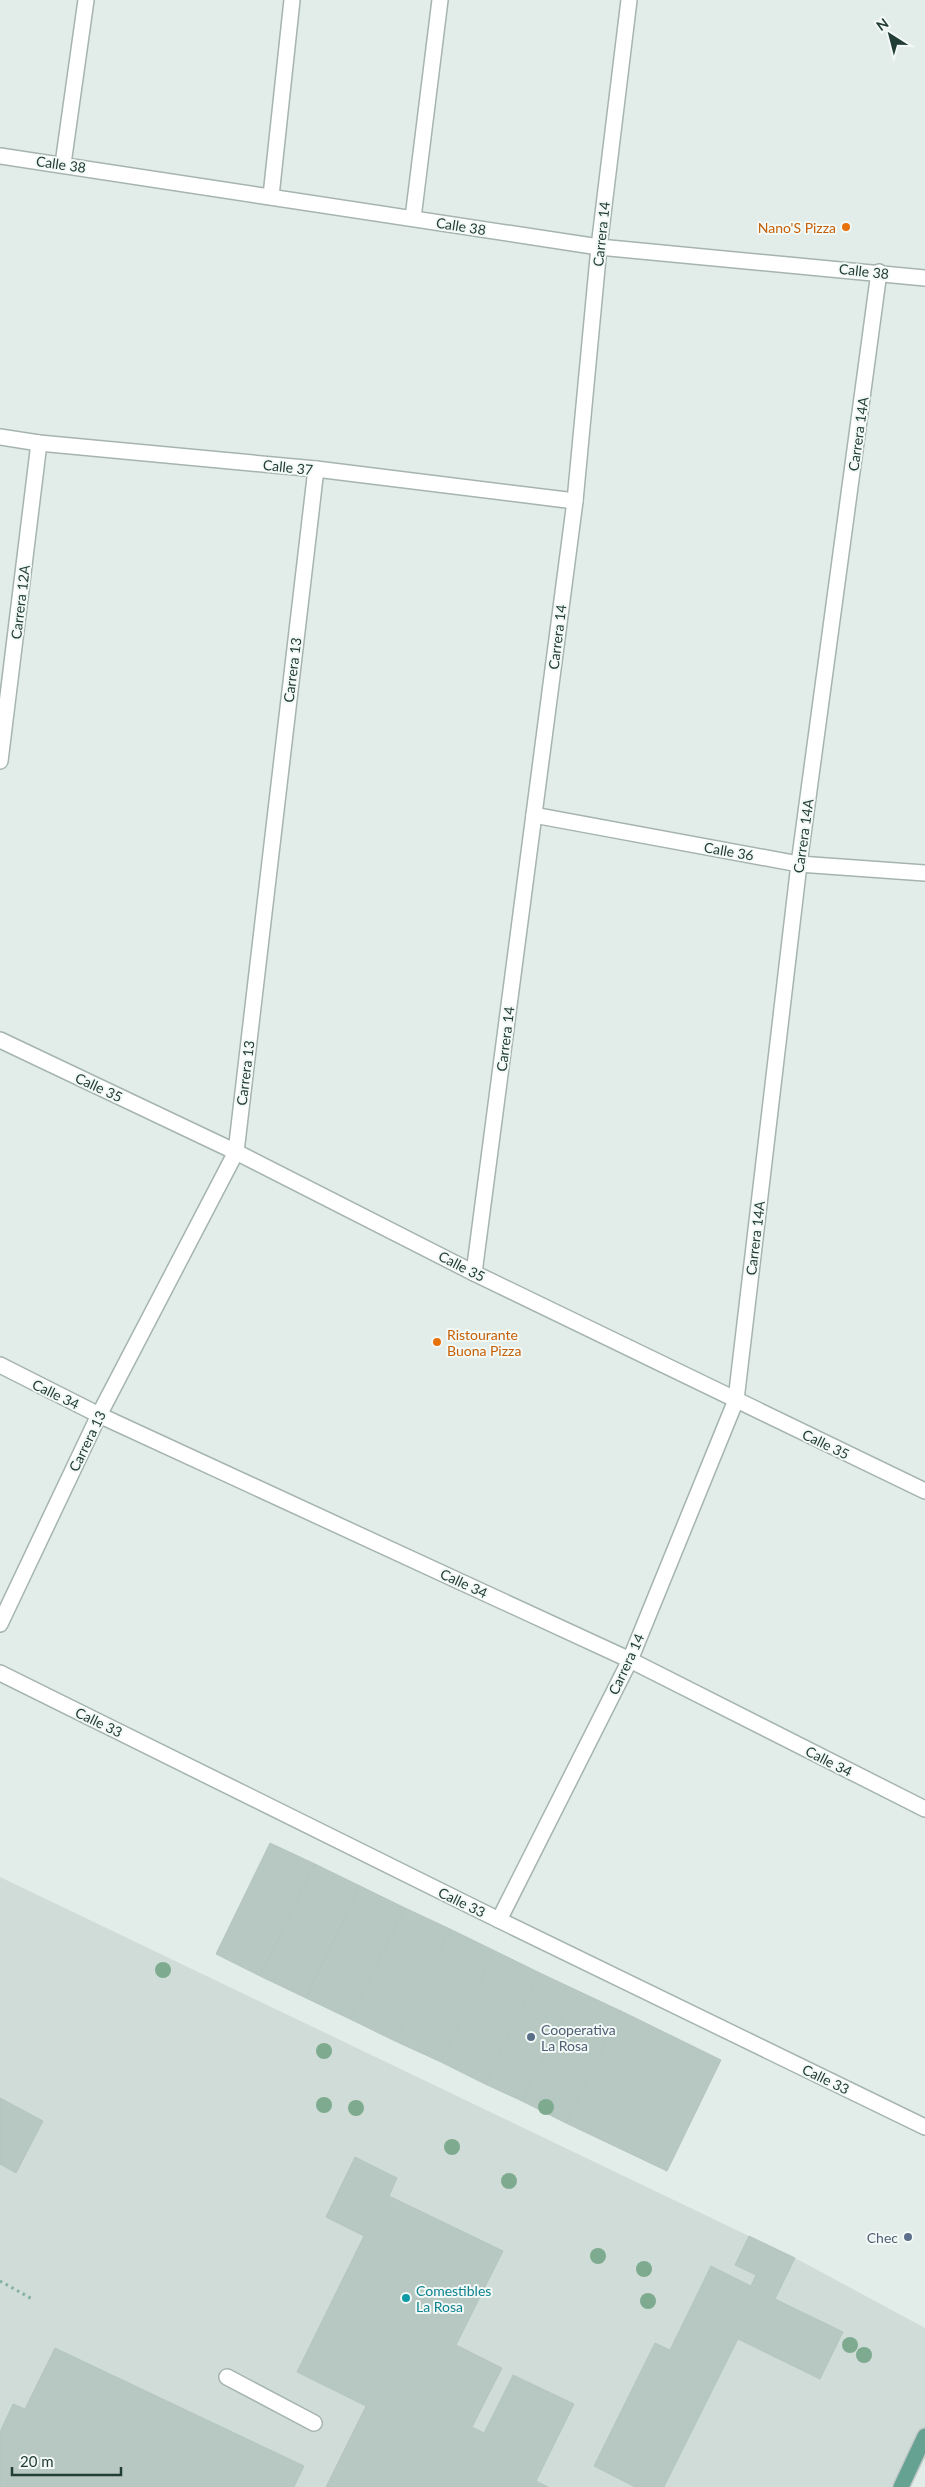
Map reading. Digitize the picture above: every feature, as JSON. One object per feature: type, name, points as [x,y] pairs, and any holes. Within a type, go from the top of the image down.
[{"type":"main road","points":[[901,2487],[925,2436]]},
{"type":"street","points":[[63,164],[86,0]]},
{"type":"street","points":[[271,196],[292,0]]},
{"type":"street","points":[[414,218],[440,0]]},
{"type":"street","name":"Carrera 14","points":[[474,1273],[575,501],[599,247],[629,0]]},
{"type":"street","name":"Calle 38","points":[[0,156],[63,164],[599,247],[880,272],[925,278]]},
{"type":"street","name":"Carrera 14A","points":[[736,1400],[799,864],[880,272]]},
{"type":"street","name":"Calle 37","points":[[0,437],[39,443],[316,469],[575,501]]},
{"type":"street","name":"Carrera 12A","points":[[0,761],[39,443]]},
{"type":"street","name":"Carrera 13","points":[[0,1624],[99,1415],[236,1152],[316,469]]},
{"type":"street","name":"Calle 36","points":[[534,816],[799,864],[925,873]]},
{"type":"street","name":"Calle 35","points":[[0,1040],[236,1152],[474,1273],[925,1491]]},
{"type":"street","name":"Calle 34","points":[[0,1366],[99,1415],[630,1660],[925,1809]]},
{"type":"street","name":"Carrera 14","points":[[499,1920],[630,1660],[736,1400]]},
{"type":"street","name":"Calle 33","points":[[0,1673],[499,1920],[925,2127]]},
{"type":"street","points":[[228,2377],[314,2423]]},
{"type":"path","points":[[0,2281],[34,2300]]},
{"type":"shaded area","points":[[0,1877],[795,2258],[925,2328],[925,2436],[901,2487],[0,2487]]},
{"type":"building","points":[[270,1843],[315,1864],[260,1976],[216,1954]]},
{"type":"building","points":[[315,1864],[360,1886],[306,1998],[260,1976]]},
{"type":"building","points":[[360,1886],[405,1908],[350,2019],[306,1998]]},
{"type":"building","points":[[405,1908],[450,1929],[395,2041],[350,2019]]},
{"type":"building","points":[[450,1929],[495,1951],[441,2062],[395,2041]]},
{"type":"building","points":[[495,1951],[540,1973],[485,2084],[441,2062]]},
{"type":"building","name":"Cooperativa La Rosa","points":[[540,1973],[576,1990],[522,2101],[485,2084]]},
{"type":"building","points":[[576,1990],[621,2011],[566,2123],[522,2101]]},
{"type":"building","points":[[621,2011],[721,2060],[667,2171],[566,2123]]},
{"type":"building","points":[[0,2098],[43,2121],[16,2173],[0,2164]]},
{"type":"building","name":"Comestibles La Rosa","points":[[355,2157],[397,2178],[389,2196],[503,2251],[456,2345],[502,2368],[472,2427],[484,2433],[513,2375],[574,2404],[536,2481],[548,2487],[326,2487],[366,2406],[297,2372],[364,2236],[326,2217]]},
{"type":"building","points":[[749,2236],[795,2258],[775,2299],[843,2332],[820,2379],[738,2339],[664,2487],[635,2487],[594,2466],[655,2343],[670,2350],[711,2266],[751,2286],[756,2275],[735,2265]]},
{"type":"building","points":[[55,2348],[304,2466],[294,2487],[0,2487],[0,2432],[13,2404],[25,2409]]},
{"type":"place","name":"Nano'S Pizza","points":[[846,227]]},
{"type":"place","name":"Ristourante Buona Pizza","points":[[437,1342]]},
{"type":"place","name":"Cooperativa La Rosa","points":[[531,2037]]},
{"type":"place","name":"Chec","points":[[908,2237]]},
{"type":"place","name":"Comestibles La Rosa","points":[[406,2298]]}]
